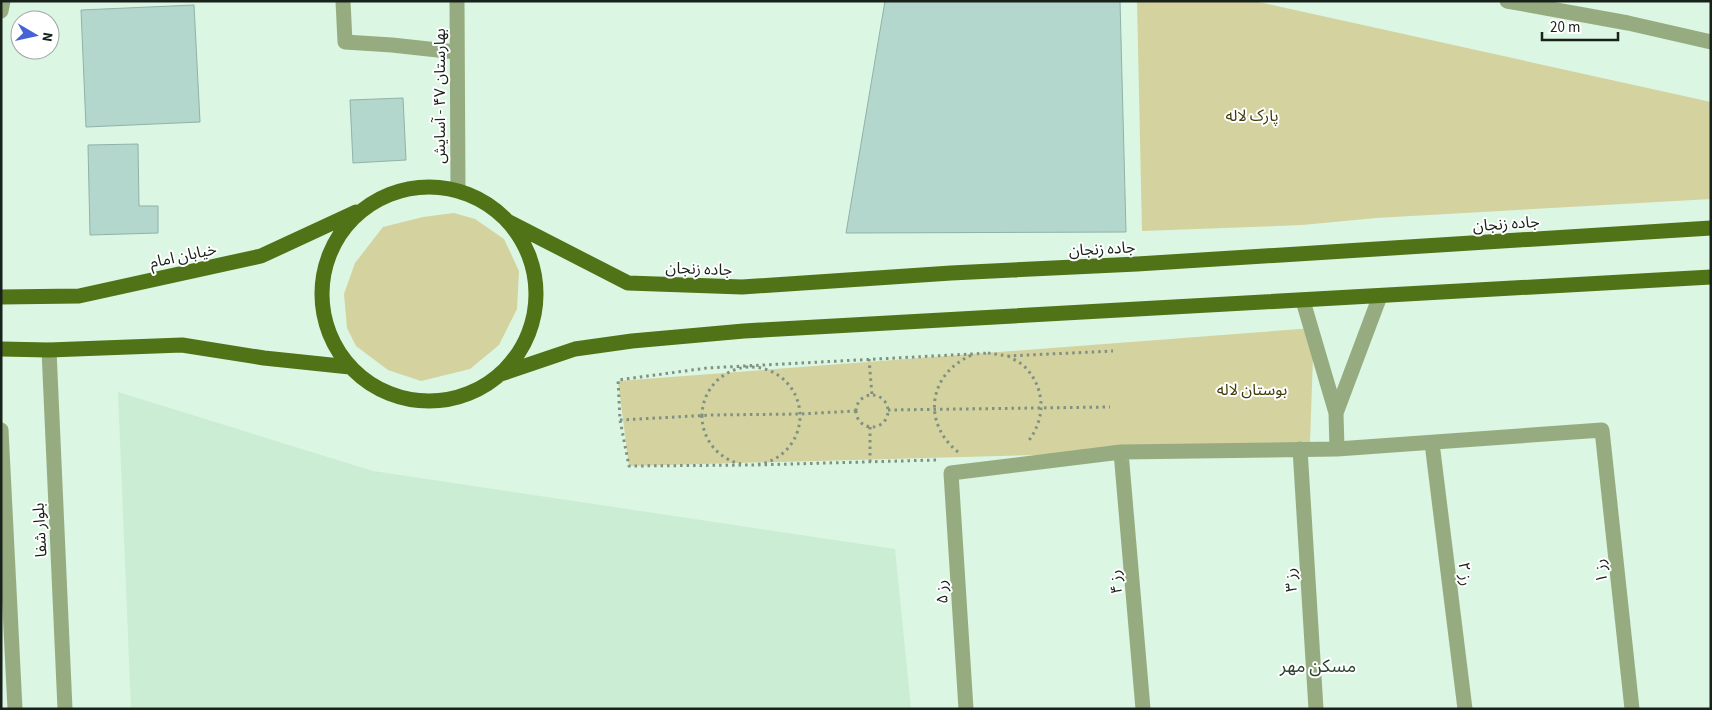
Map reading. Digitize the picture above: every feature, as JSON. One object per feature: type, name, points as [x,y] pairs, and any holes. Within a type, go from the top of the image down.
[{"type":"main road","points":[[501,374],[522,347],[534,316],[536,282],[527,250],[509,222],[482,200],[458,190],[424,186],[391,192],[362,209],[338,236],[324,268],[322,304],[331,338],[350,367],[377,388],[408,400],[441,401],[473,392],[501,374],[575,349],[632,341],[744,332],[1711,278]]},
{"type":"main road","name":"خیابان امام","points":[[1,297],[79,296],[261,256],[362,209]]},
{"type":"main road","name":"جاده زنجان","points":[[509,222],[628,283],[742,286],[1711,228]]},
{"type":"main road","points":[[1,349],[49,350],[182,345],[264,358],[350,367]]},
{"type":"street","points":[[1,11],[3,1]]},
{"type":"street","points":[[343,1],[345,42],[456,52]]},
{"type":"street","name":"بهارستان ۴۷ - آسایش","points":[[457,1],[458,190]]},
{"type":"street","points":[[1507,1],[1628,23],[1711,42]]},
{"type":"street","points":[[1336,413],[1380,296]]},
{"type":"street","points":[[1303,301],[1336,413],[1337,449]]},
{"type":"street","name":"بلوار شفا","points":[[49,350],[65,709]]},
{"type":"street","name":"بلوار شفا","points":[[1,430],[15,709]]},
{"type":"street","name":"رز ۱","points":[[1432,442],[1602,430],[1632,709]]},
{"type":"street","points":[[948,466],[1121,452],[1337,449],[1432,442]]},
{"type":"street","name":"رز ۲","points":[[1432,442],[1465,709]]},
{"type":"street","name":"رز ۳","points":[[1300,449],[1316,709]]},
{"type":"street","name":"رز ۴","points":[[1121,452],[1143,709]]},
{"type":"street","name":"رز ۵","points":[[948,466],[966,709]]},
{"type":"path","points":[[948,466],[870,462],[629,466],[620,420],[618,380],[707,368],[990,352],[1008,356],[1113,351]]},
{"type":"path","points":[[965,455],[957,451],[945,439],[937,424],[935,410],[937,390],[945,375],[956,363],[967,357],[990,352]]},
{"type":"path","points":[[1008,356],[1024,366],[1035,380],[1041,397],[1042,416],[1035,433],[1024,447]]},
{"type":"path","points":[[868,359],[872,395]]},
{"type":"path","points":[[751,367],[767,369],[782,378],[793,390],[800,406],[800,423],[795,439],[784,453],[770,462],[754,465],[739,464],[724,457],[713,447],[705,433],[702,418],[704,402],[711,388],[722,377],[736,370],[751,367]]},
{"type":"path","points":[[872,395],[882,398],[888,410],[883,424],[878,427],[863,425],[855,411],[862,398],[872,395]]},
{"type":"path","points":[[888,410],[1110,407]]},
{"type":"path","points":[[620,420],[855,411]]},
{"type":"path","points":[[870,427],[870,462]]},
{"type":"shaded area","points":[[118,392],[373,471],[895,549],[911,709],[131,709]]},
{"type":"green space","name":"پارک لاله","points":[[1137,1],[1254,1],[1711,102],[1711,199],[1376,218],[1302,225],[1142,231]]},
{"type":"green space","points":[[454,213],[475,219],[504,239],[519,271],[517,309],[499,345],[470,369],[421,381],[388,370],[356,346],[347,328],[344,294],[355,263],[383,227],[423,217]]},
{"type":"green space","name":"بوستان لاله","points":[[1314,328],[1310,442],[1106,453],[629,466],[618,381]]},
{"type":"building","points":[[885,1],[1120,1],[1126,232],[846,233]]},
{"type":"building","points":[[194,5],[200,122],[86,127],[81,10]]},
{"type":"building","points":[[403,98],[406,160],[353,163],[350,100]]},
{"type":"building","points":[[138,144],[139,206],[158,206],[158,233],[90,235],[88,145]]},
{"type":"district","name":"مسکن مهر","points":[[1318,666]]}]
